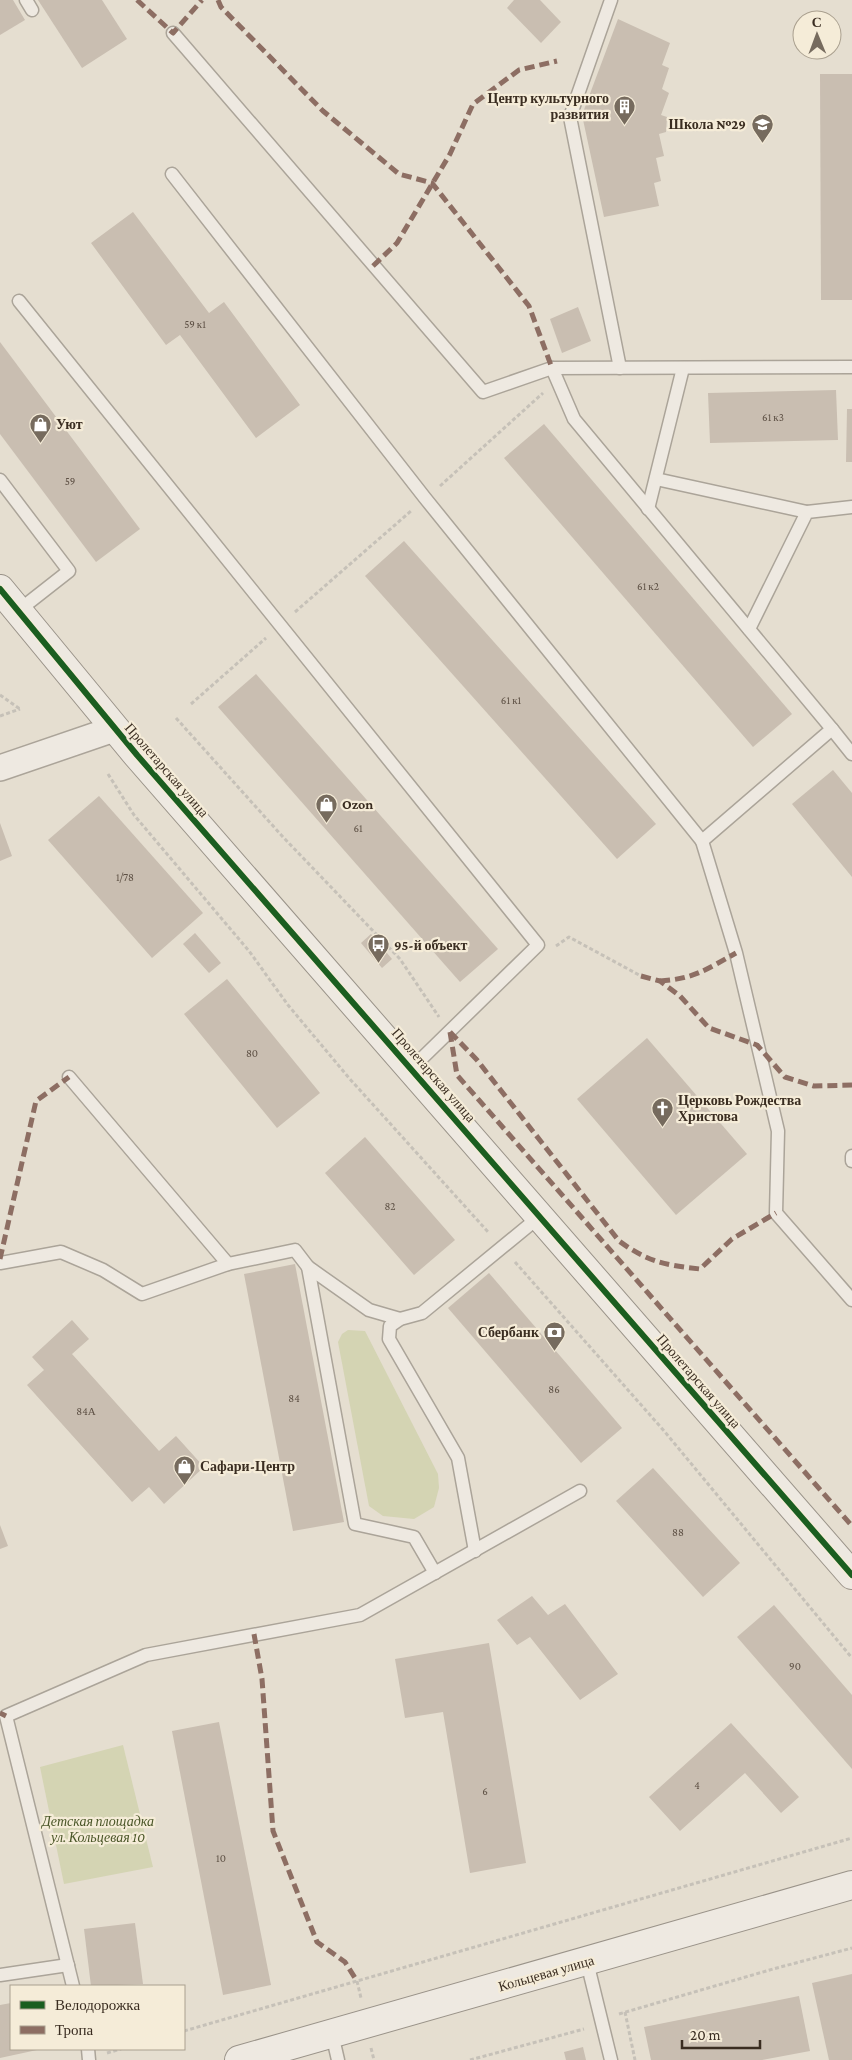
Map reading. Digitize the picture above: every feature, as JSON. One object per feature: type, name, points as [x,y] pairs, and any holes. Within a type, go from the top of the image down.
[{"type":"street","name":"Пролетарская улица","points":[[0,589],[114,729],[412,1068],[852,1575]]},
{"type":"street","points":[[0,768],[114,729]]},
{"type":"street","name":"Кольцевая улица","points":[[239,2060],[852,1885]]},
{"type":"lane","points":[[611,0],[570,116],[620,368]]},
{"type":"lane","points":[[174,33],[483,392],[552,368],[852,367]]},
{"type":"lane","points":[[172,174],[426,498],[702,841],[736,953],[778,1131],[776,1213],[852,1300]]},
{"type":"lane","points":[[19,301],[538,945],[412,1068]]},
{"type":"lane","points":[[552,368],[574,419],[852,754]]},
{"type":"lane","points":[[648,509],[683,368]]},
{"type":"lane","points":[[656,479],[807,512],[852,507]]},
{"type":"lane","points":[[0,480],[69,571],[18,611]]},
{"type":"lane","points":[[749,629],[807,512]]},
{"type":"lane","points":[[702,841],[832,729]]},
{"type":"lane","points":[[69,1077],[228,1264]]},
{"type":"lane","points":[[852,1156],[852,1161]]},
{"type":"lane","points":[[475,1550],[458,1458],[389,1340],[390,1326],[400,1319],[422,1313],[539,1216]]},
{"type":"lane","points":[[0,1263],[61,1252],[104,1270],[142,1294],[228,1264],[295,1250],[308,1267],[369,1310],[400,1319]]},
{"type":"lane","points":[[308,1267],[355,1524],[414,1537],[436,1573]]},
{"type":"lane","points":[[73,1985],[6,1716],[146,1654],[360,1615],[580,1491]]},
{"type":"lane","points":[[587,1962],[611,2060]]},
{"type":"lane","points":[[0,1975],[68,1965]]},
{"type":"lane","points":[[332,2034],[338,2060]]},
{"type":"path","points":[[191,704],[526,410]]},
{"type":"path","points":[[0,695],[20,709],[0,716]]},
{"type":"path","points":[[176,718],[283,837],[400,959],[450,1032]]},
{"type":"path","points":[[108,774],[134,814],[249,951],[288,1005],[349,1078],[502,1247],[665,1432],[852,1658]]},
{"type":"path","points":[[569,937],[641,976]]},
{"type":"path","points":[[185,2031],[852,1838]]},
{"type":"path","points":[[470,2060],[590,2027],[601,2020],[625,2012],[852,1948]]},
{"type":"path","points":[[625,2012],[635,2060]]},
{"type":"green space","points":[[348,1330],[365,1331],[438,1474],[439,1488],[434,1507],[414,1519],[383,1516],[369,1506],[338,1342],[342,1334]]},
{"type":"green space","name":"Детская площадка ул. Кольцевая 10","points":[[123,1745],[153,1867],[64,1884],[40,1767]]},
{"type":"building","points":[[0,0],[13,0],[25,20],[0,35]]},
{"type":"building","points":[[38,0],[102,0],[127,39],[82,68]]},
{"type":"building","points":[[514,0],[540,0],[561,22],[541,43],[507,8]]},
{"type":"building","name":"Центр культурного развития","points":[[618,19],[670,43],[662,65],[669,68],[662,89],[669,93],[661,115],[667,117],[666,132],[659,134],[664,156],[656,158],[661,181],[654,183],[659,206],[604,217],[582,115]]},
{"type":"building","points":[[820,74],[852,74],[852,300],[821,300]]},
{"type":"building","points":[[133,212],[209,313],[224,302],[300,405],[256,438],[180,335],[166,345],[91,243]]},
{"type":"building","points":[[578,307],[591,341],[562,353],[550,319]]},
{"type":"building","points":[[0,342],[140,529],[96,562],[0,434]]},
{"type":"building","points":[[836,390],[838,440],[710,443],[708,393]]},
{"type":"building","points":[[847,409],[852,409],[852,462],[846,462]]},
{"type":"building","points":[[544,424],[792,714],[753,747],[504,458]]},
{"type":"building","points":[[404,541],[656,824],[617,859],[365,576]]},
{"type":"building","points":[[256,674],[498,949],[460,982],[218,707]]},
{"type":"building","points":[[833,770],[852,793],[852,877],[792,804]]},
{"type":"building","points":[[99,796],[203,913],[152,958],[48,840]]},
{"type":"building","points":[[0,823],[12,856],[0,861]]},
{"type":"building","points":[[195,933],[221,963],[209,973],[183,944]]},
{"type":"building","points":[[371,934],[392,959],[382,968],[361,943]]},
{"type":"building","points":[[227,979],[320,1093],[277,1128],[184,1014]]},
{"type":"building","name":"Церковь Рождества Христова","points":[[647,1038],[747,1154],[676,1215],[577,1099]]},
{"type":"building","points":[[365,1137],[455,1240],[414,1275],[325,1173]]},
{"type":"building","points":[[295,1264],[344,1522],[293,1531],[244,1274]]},
{"type":"building","points":[[489,1273],[622,1428],[581,1463],[448,1308]]},
{"type":"building","points":[[72,1320],[89,1339],[72,1354],[159,1451],[176,1436],[204,1467],[164,1504],[149,1487],[132,1502],[27,1385],[44,1370],[32,1357]]},
{"type":"building","points":[[653,1468],[740,1563],[703,1597],[616,1501]]},
{"type":"building","points":[[0,1525],[8,1546],[0,1549]]},
{"type":"building","points":[[532,1596],[548,1615],[565,1604],[618,1674],[580,1700],[530,1637],[517,1645],[497,1620]]},
{"type":"building","points":[[774,1605],[852,1695],[852,1769],[737,1637]]},
{"type":"building","points":[[489,1643],[526,1863],[470,1873],[443,1712],[405,1718],[395,1659]]},
{"type":"building","points":[[219,1722],[271,1985],[223,1995],[172,1731]]},
{"type":"building","points":[[731,1723],[799,1797],[781,1813],[745,1773],[680,1831],[649,1797]]},
{"type":"building","points":[[135,1923],[143,1984],[91,1985],[84,1929]]},
{"type":"building","points":[[852,1974],[852,2060],[829,2060],[812,1983]]},
{"type":"building","points":[[799,1996],[810,2051],[762,2060],[651,2060],[644,2027]]},
{"type":"building","points":[[10,2003],[10,2050],[37,2050],[0,2058],[0,2005]]},
{"type":"building","points":[[583,2047],[586,2060],[566,2060],[564,2052]]},
{"type":"marked path","points":[[137,0],[173,33],[202,0]]},
{"type":"marked path","points":[[218,0],[221,7],[323,111],[399,174],[432,183],[529,306],[552,368]]},
{"type":"marked path","points":[[373,266],[397,243],[450,154],[473,104],[519,70],[557,61]]},
{"type":"marked path","points":[[660,981],[691,975],[736,953]]},
{"type":"marked path","points":[[641,976],[660,981],[680,996],[709,1028],[757,1045],[785,1077],[814,1086],[852,1085]]},
{"type":"marked path","points":[[450,1032],[457,1075],[852,1526]]},
{"type":"marked path","points":[[450,1032],[477,1060],[619,1241],[639,1254],[667,1264],[700,1269],[732,1239],[776,1213]]},
{"type":"marked path","points":[[0,1259],[36,1101],[69,1077]]},
{"type":"marked path","points":[[254,1634],[262,1679],[273,1831],[317,1942],[345,1962],[357,1981]]},
{"type":"marked path","points":[[0,1713],[6,1716]]},
{"type":"cycle path","points":[[0,589],[137,755],[852,1575]]},
{"type":"place","name":"Центр культурного развития","points":[[625,125]]},
{"type":"place","name":"Школа №29","points":[[762,143]]},
{"type":"place","name":"Уют","points":[[40,443]]},
{"type":"place","name":"Ozon","points":[[326,823]]},
{"type":"place","name":"95-й объект","points":[[378,964]]},
{"type":"place","name":"Церковь Рождества Христова","points":[[662,1127]]},
{"type":"place","name":"Сбербанк","points":[[555,1351]]},
{"type":"place","name":"Сафари-Центр","points":[[184,1485]]}]
